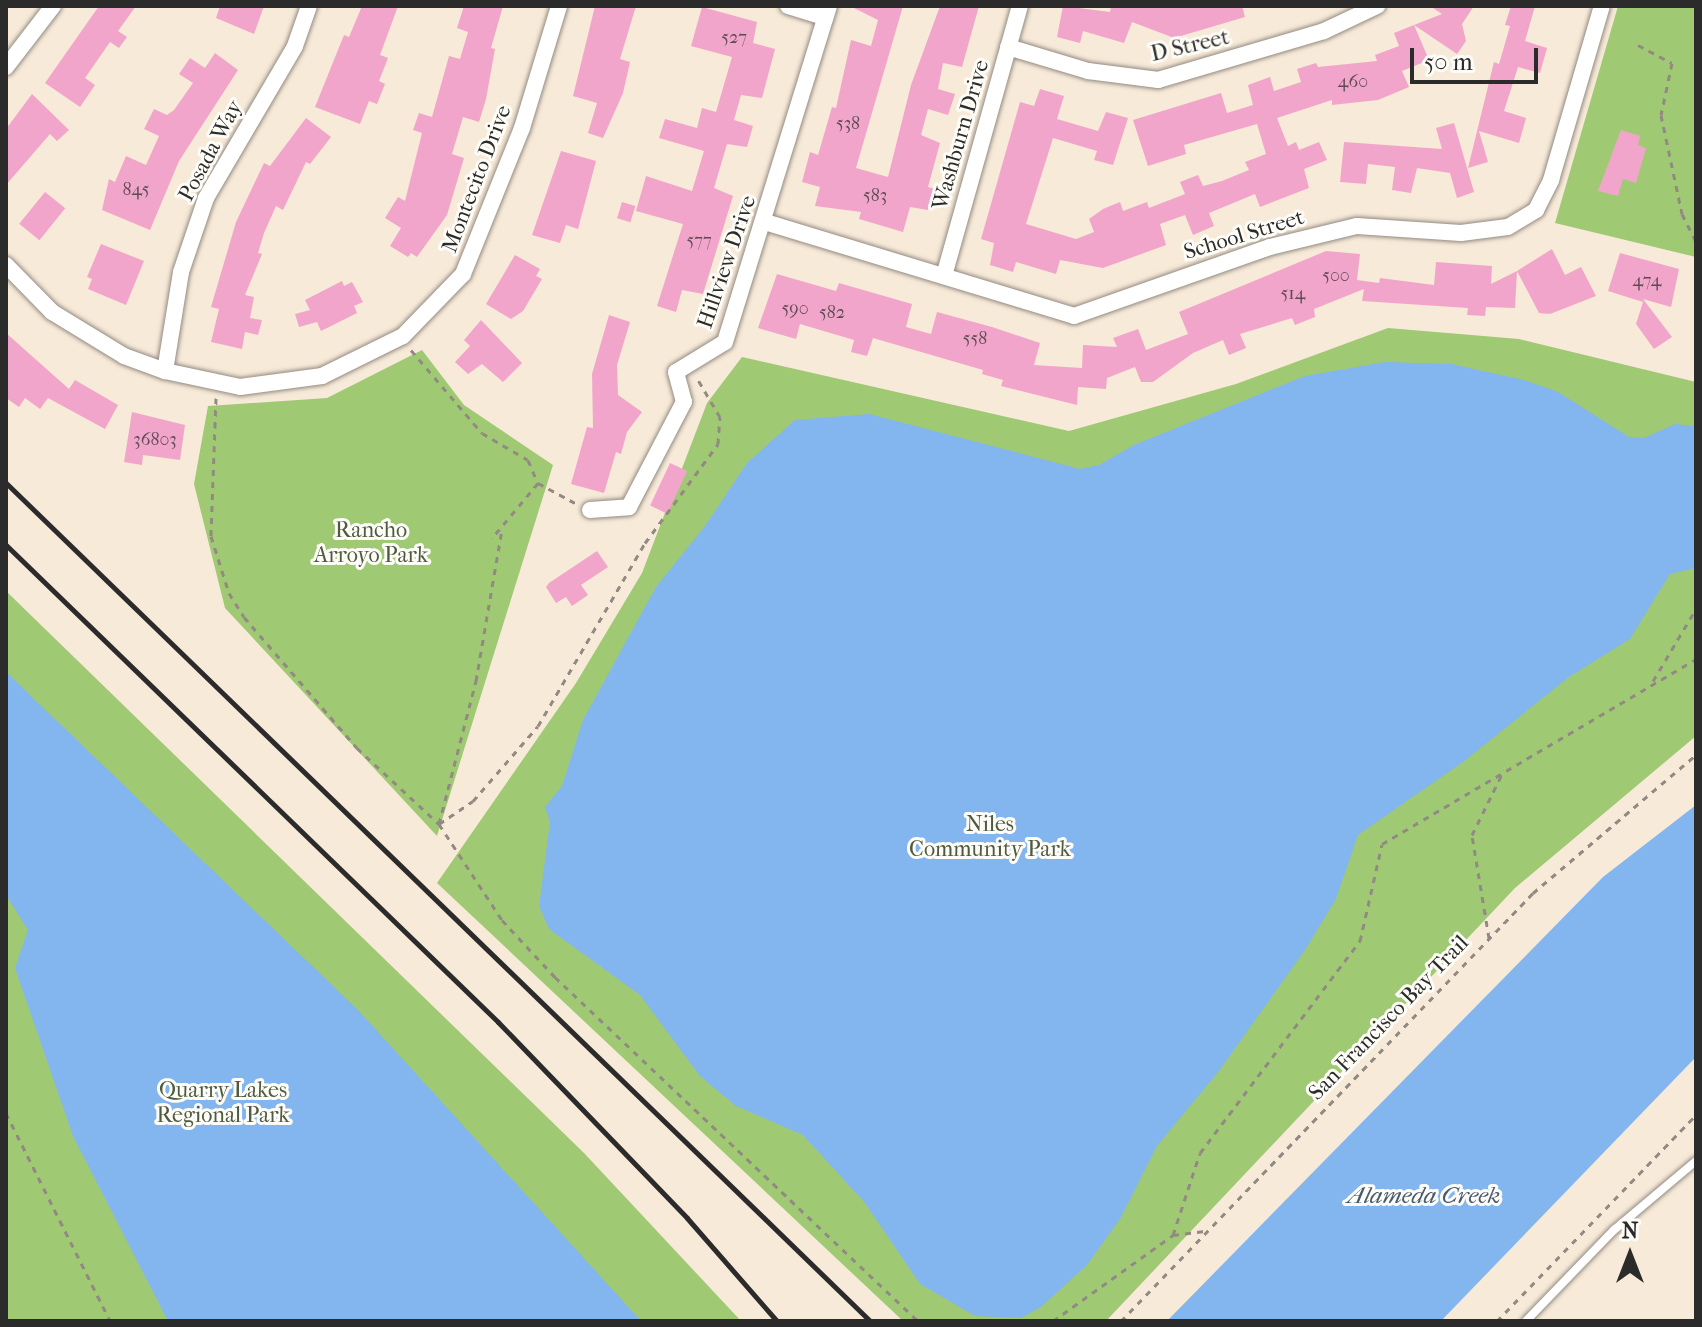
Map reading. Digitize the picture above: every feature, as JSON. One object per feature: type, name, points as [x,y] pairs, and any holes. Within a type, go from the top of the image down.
[{"type":"street","points":[[6,67],[53,6]]},
{"type":"street","name":"Posada Way","points":[[165,371],[181,272],[206,198],[295,46],[309,6]]},
{"type":"street","name":"Montecito Drive","points":[[6,265],[52,312],[124,356],[165,371],[240,387],[322,376],[403,336],[463,274],[522,128],[559,6]]},
{"type":"street","points":[[788,6],[827,12]]},
{"type":"street","name":"Washburn Drive","points":[[944,276],[1020,6]]},
{"type":"street","name":"D Street","points":[[1008,47],[1088,71],[1158,80],[1324,31],[1377,6]]},
{"type":"street","name":"School Street","points":[[765,222],[1074,316],[1270,247],[1357,226],[1461,233],[1508,227],[1536,210],[1551,180],[1602,6]]},
{"type":"street","name":"Hillview Drive","points":[[690,367],[725,342],[765,222],[827,12]]},
{"type":"street","points":[[590,510],[629,507],[684,402],[676,372],[690,367]]},
{"type":"lane","points":[[1526,1321],[1614,1230],[1696,1161]]},
{"type":"path","points":[[1638,45],[1672,63],[1661,115],[1682,214],[1696,241]]},
{"type":"path","points":[[403,336],[482,433],[528,460],[538,483],[590,510]]},
{"type":"path","points":[[439,824],[473,801],[538,726],[645,543],[718,444],[720,417],[690,367]]},
{"type":"path","points":[[218,382],[211,536],[229,593],[244,617],[357,748],[439,824],[502,920],[555,977],[918,1321]]},
{"type":"path","points":[[492,538],[538,483]]},
{"type":"path","points":[[439,824],[476,681],[502,529]]},
{"type":"path","points":[[1652,682],[1696,609]]},
{"type":"path","points":[[1173,1235],[1200,1153],[1360,941],[1382,844],[1504,769],[1696,659]]},
{"type":"path","name":"San Francisco Bay Trail","points":[[1121,1321],[1489,938],[1613,821],[1696,755]]},
{"type":"path","points":[[1489,938],[1472,835],[1504,769]]},
{"type":"path","points":[[6,1113],[110,1321]]},
{"type":"path","points":[[1497,1321],[1696,1115]]},
{"type":"path","points":[[1056,1320],[1173,1235],[1207,1231]]},
{"type":"green space","points":[[1618,6],[1696,6],[1696,257],[1555,223]]},
{"type":"green space","name":"Niles Community Park","points":[[1388,328],[1519,339],[1696,382],[1696,736],[1515,888],[1106,1321],[903,1321],[437,883],[576,683],[642,573],[707,403],[742,357],[1069,431],[1236,384]]},
{"type":"green space","name":"Rancho Arroyo Park","points":[[422,350],[464,405],[553,465],[437,836],[225,608],[194,484],[208,406],[327,398]]},
{"type":"green space","name":"Quarry Lakes Regional Park","points":[[6,591],[584,1153],[741,1321],[6,1321]]},
{"type":"water","name":"Niles Community Park","points":[[1385,362],[1451,364],[1524,380],[1558,392],[1629,437],[1644,438],[1675,424],[1696,426],[1696,568],[1670,574],[1630,639],[1569,677],[1463,762],[1358,835],[1336,899],[1305,950],[1219,1071],[1157,1146],[1120,1219],[1087,1265],[1041,1307],[1021,1318],[975,1316],[920,1284],[865,1203],[803,1135],[736,1106],[700,1076],[640,995],[549,929],[539,906],[550,822],[545,807],[562,786],[583,720],[656,587],[705,526],[747,463],[795,420],[869,414],[1080,469],[1099,465],[1134,445],[1305,376]]},
{"type":"water","name":"Quarry Lakes Regional Park","points":[[6,672],[358,1010],[641,1321],[168,1321],[73,1136],[15,968],[28,930],[6,895]]},
{"type":"water","name":"Alameda Creek","points":[[1696,805],[1696,1057],[1441,1321],[1167,1321],[1603,877]]},
{"type":"building","points":[[99,6],[136,6],[118,31],[127,37],[119,48],[110,42],[85,78],[95,85],[80,107],[45,83]]},
{"type":"building","points":[[220,6],[264,6],[254,34],[216,18]]},
{"type":"building","points":[[362,6],[398,6],[380,55],[388,58],[379,81],[385,84],[377,104],[369,101],[360,124],[315,107],[344,35],[349,37]]},
{"type":"building","points":[[464,6],[503,6],[491,48],[495,49],[486,99],[479,122],[463,117],[452,154],[464,158],[447,215],[417,257],[411,253],[408,257],[390,246],[401,228],[385,218],[398,197],[405,201],[422,133],[413,130],[419,113],[432,117],[449,56],[460,59],[468,32],[457,28]]},
{"type":"building","points":[[595,6],[636,6],[620,59],[630,62],[623,93],[603,138],[588,133],[597,103],[573,96]]},
{"type":"building","points":[[850,6],[903,6],[856,168],[888,177],[911,85],[940,6],[979,6],[962,67],[943,63],[938,89],[955,94],[948,115],[928,109],[921,135],[940,143],[928,187],[935,189],[928,210],[910,207],[903,232],[859,219],[861,212],[815,206],[820,187],[802,182],[810,152],[818,155],[832,107],[836,108],[851,40],[871,46],[878,20]]},
{"type":"building","points":[[1063,6],[1110,12],[1111,6],[1242,6],[1245,17],[1174,38],[1132,22],[1124,43],[1083,31],[1080,43],[1057,37]]},
{"type":"building","points":[[1430,6],[1474,6],[1462,24],[1466,41],[1457,54],[1414,25],[1442,14]]},
{"type":"building","points":[[1511,6],[1535,6],[1525,41],[1547,48],[1540,73],[1518,67],[1504,111],[1526,118],[1519,143],[1479,131],[1488,162],[1468,168],[1494,62],[1499,64],[1510,26],[1505,25]]},
{"type":"building","points":[[702,7],[757,22],[753,43],[775,49],[762,98],[741,95],[734,120],[753,126],[747,147],[727,144],[714,188],[733,196],[703,294],[682,290],[676,312],[657,306],[683,224],[636,211],[646,176],[692,191],[704,151],[659,138],[665,119],[697,128],[702,108],[716,112],[732,57],[691,46]]},
{"type":"building","points":[[1414,25],[1429,60],[1402,71],[1409,87],[1378,100],[1332,105],[1332,100],[1277,118],[1288,146],[1296,142],[1299,150],[1319,142],[1327,160],[1304,169],[1309,188],[1260,207],[1255,194],[1209,213],[1214,226],[1193,235],[1185,215],[1160,224],[1166,245],[1103,268],[1060,260],[1056,274],[1016,262],[1013,272],[990,265],[994,243],[981,239],[1020,102],[1034,106],[1040,89],[1064,96],[1057,119],[1098,131],[1106,112],[1128,118],[1113,165],[1094,160],[1097,151],[1053,138],[1026,224],[1076,239],[1094,232],[1089,219],[1103,209],[1120,202],[1123,211],[1147,202],[1149,208],[1185,194],[1180,182],[1198,175],[1203,186],[1222,181],[1249,170],[1245,162],[1266,154],[1257,124],[1184,145],[1186,154],[1148,166],[1133,120],[1221,93],[1227,113],[1253,105],[1248,85],[1270,77],[1274,91],[1301,82],[1297,69],[1316,63],[1318,67],[1377,61],[1375,55],[1399,46],[1394,33]]},
{"type":"building","points":[[215,53],[238,70],[179,161],[150,230],[102,210],[109,179],[115,182],[126,156],[146,165],[159,136],[144,129],[154,109],[167,115],[193,83],[179,74],[190,58],[205,68]]},
{"type":"building","points":[[32,94],[69,130],[57,141],[50,134],[6,185],[6,129]]},
{"type":"building","points":[[306,118],[331,137],[310,164],[306,162],[283,210],[276,206],[264,233],[258,253],[262,254],[245,295],[254,297],[250,318],[262,320],[258,335],[245,332],[242,349],[211,342],[219,309],[211,307],[236,222],[264,163],[270,166]]},
{"type":"building","points":[[1454,123],[1474,192],[1457,198],[1450,173],[1417,168],[1411,193],[1392,190],[1395,167],[1368,164],[1366,184],[1340,182],[1344,142],[1442,149],[1436,128]]},
{"type":"building","points":[[1621,130],[1640,136],[1638,145],[1646,148],[1636,183],[1623,179],[1618,196],[1598,191]]},
{"type":"building","points":[[561,151],[596,161],[578,229],[566,225],[560,243],[532,235]]},
{"type":"building","points":[[45,192],[65,208],[39,240],[19,224]]},
{"type":"building","points":[[622,202],[635,206],[630,222],[617,218]]},
{"type":"building","points":[[101,244],[144,261],[126,305],[88,289],[92,279],[87,277]]},
{"type":"building","points":[[1552,249],[1565,275],[1581,267],[1596,296],[1550,314],[1539,313],[1517,271]]},
{"type":"building","points":[[1326,251],[1360,254],[1357,280],[1379,283],[1380,278],[1434,285],[1436,262],[1492,266],[1491,284],[1517,271],[1515,308],[1486,307],[1485,316],[1467,315],[1468,308],[1362,301],[1364,289],[1314,309],[1315,317],[1295,325],[1292,318],[1240,334],[1246,348],[1229,355],[1223,340],[1193,353],[1153,382],[1141,382],[1135,367],[1107,378],[1106,389],[1078,387],[1077,405],[1001,386],[1003,380],[982,374],[983,370],[873,338],[867,356],[851,352],[854,340],[800,324],[796,339],[758,328],[777,274],[836,291],[839,283],[912,304],[906,327],[931,334],[937,312],[992,327],[1040,343],[1034,365],[1082,368],[1083,345],[1117,347],[1113,338],[1138,329],[1146,350],[1188,334],[1179,312]]},
{"type":"building","points":[[1620,253],[1679,269],[1671,307],[1643,299],[1672,337],[1654,349],[1636,324],[1643,302],[1608,291]]},
{"type":"building","points":[[515,255],[540,269],[536,276],[542,279],[523,311],[511,319],[486,304]]},
{"type":"building","points":[[342,281],[344,286],[352,282],[363,302],[354,306],[357,313],[321,331],[317,322],[299,327],[295,314],[310,310],[305,300]]},
{"type":"building","points":[[609,315],[630,322],[617,365],[618,395],[642,412],[627,432],[621,454],[616,452],[604,493],[571,484],[587,427],[593,428],[592,374]]},
{"type":"building","points":[[481,320],[522,363],[503,382],[482,364],[468,374],[455,362],[470,346],[464,340]]},
{"type":"building","points":[[6,333],[69,389],[75,380],[118,405],[105,429],[48,398],[40,409],[25,398],[19,407],[6,398]]},
{"type":"building","points":[[132,412],[185,425],[180,460],[143,455],[142,465],[124,462]]},
{"type":"building","points":[[670,463],[687,471],[667,514],[650,506]]},
{"type":"building","points":[[597,551],[608,567],[581,585],[588,595],[572,606],[566,597],[556,603],[546,587],[549,583]]},
{"type":"railway","points":[[6,483],[870,1321]]},
{"type":"railway","points":[[6,545],[498,1022],[687,1218],[777,1321]]}]
